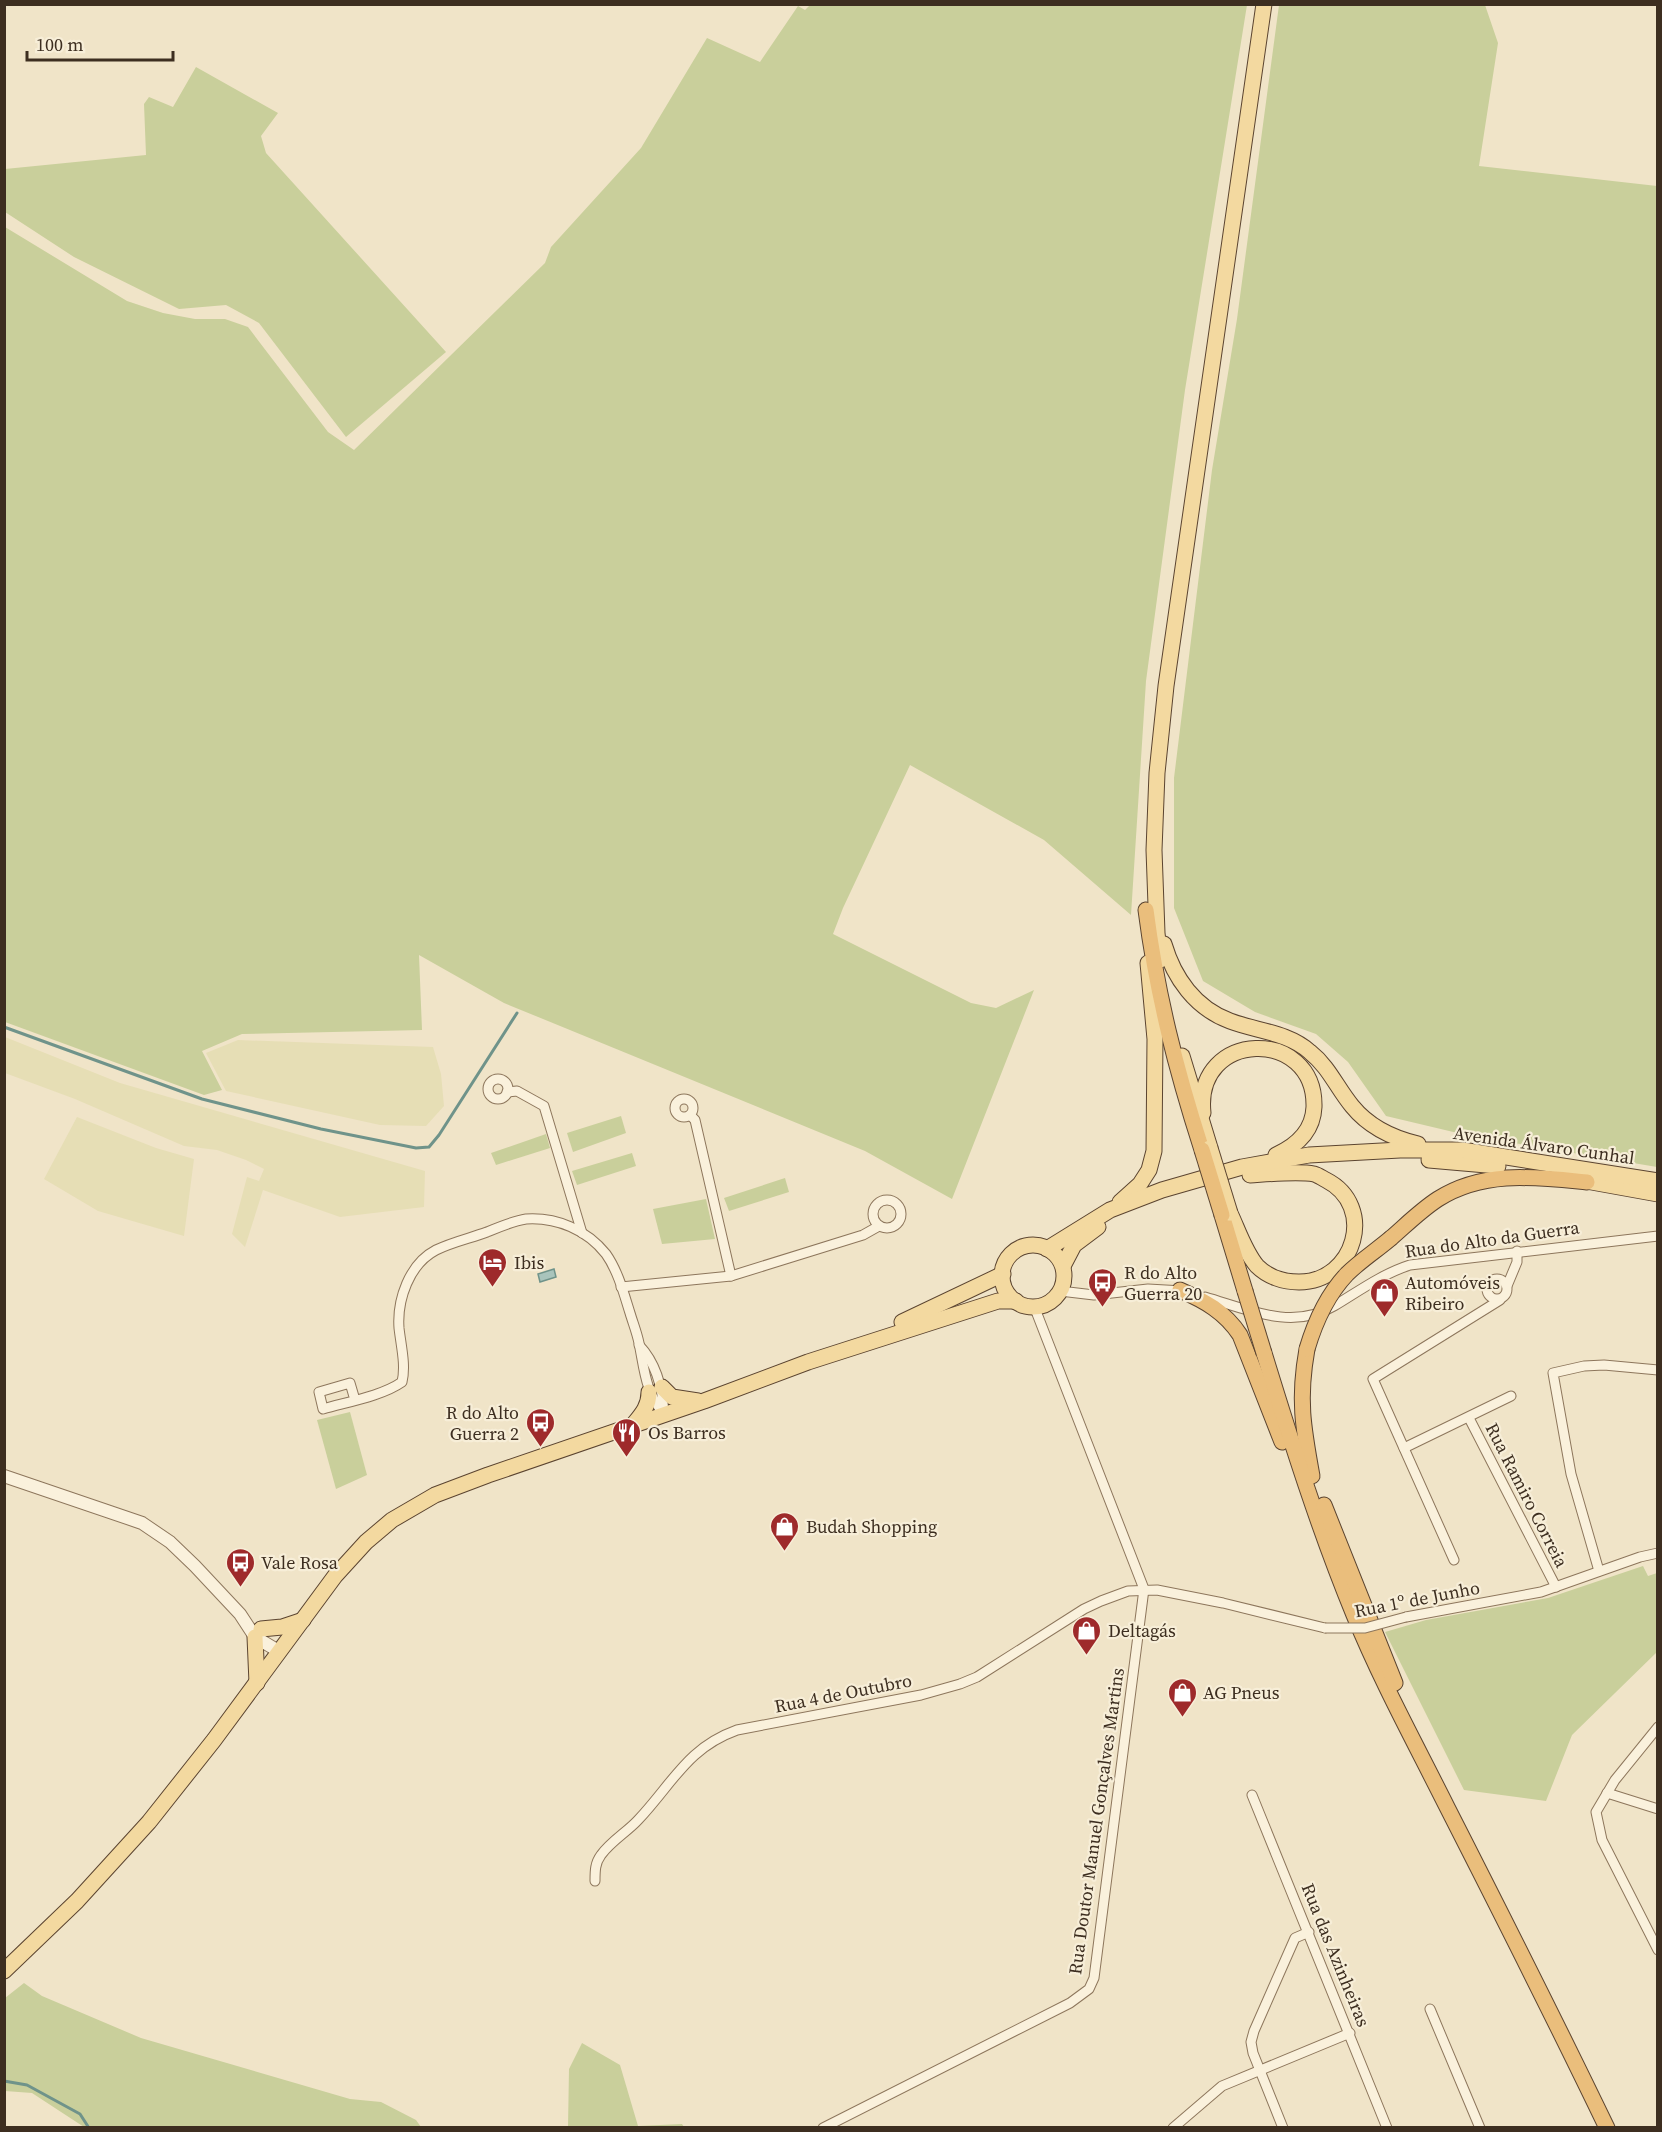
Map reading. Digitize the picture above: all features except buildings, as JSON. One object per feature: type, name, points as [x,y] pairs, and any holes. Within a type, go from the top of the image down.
[{"type":"highway","points":[[1151,910],[1152,953],[1171,1048],[1206,1149],[1321,1527],[1353,1614],[1391,1698],[1487,1889],[1509,1927],[1607,2127]]},
{"type":"highway","points":[[1312,1476],[1301,1403],[1302,1377],[1313,1329],[1333,1292],[1347,1275],[1435,1201],[1470,1183],[1493,1178],[1522,1176],[1587,1182]]},
{"type":"highway","points":[[1180,1290],[1215,1307],[1232,1322],[1240,1335],[1310,1510],[1321,1527]]},
{"type":"highway","points":[[1268,1351],[1312,1476],[1399,1693],[1494,1886],[1509,1927]]},
{"type":"main road","points":[[1264,4],[1166,686],[1151,755],[1144,860],[1151,910],[1170,962],[1181,984],[1194,999],[1229,1021],[1292,1040],[1309,1050],[1325,1066],[1352,1106],[1364,1119],[1388,1135],[1419,1144],[1462,1150]]},
{"type":"main road","points":[[1110,1210],[1140,1184],[1149,1170],[1154,1151],[1155,1039],[1144,932],[1151,910]]},
{"type":"main road","points":[[1206,1149],[1202,1102],[1204,1084],[1212,1070],[1222,1060],[1238,1050],[1257,1048],[1278,1050],[1296,1062],[1305,1073],[1314,1099],[1313,1113],[1309,1127],[1290,1149],[1246,1171]]},
{"type":"main road","name":"Avenida Álvaro Cunhal","points":[[1047,1249],[1110,1210],[1162,1190],[1309,1155],[1388,1150],[1462,1150],[1658,1181]]},
{"type":"main road","name":"Avenida Álvaro Cunhal","points":[[1063,1266],[1074,1245],[1085,1235],[1109,1221],[1166,1198],[1246,1171],[1309,1164],[1402,1159],[1489,1164],[1658,1194]]},
{"type":"main road","points":[[1226,1214],[1258,1266],[1269,1275],[1288,1282],[1310,1282],[1331,1274],[1346,1257],[1353,1240],[1355,1220],[1349,1201],[1338,1186],[1314,1174],[1246,1171]]},
{"type":"main road","points":[[808,1362],[998,1301],[1016,1301],[1034,1306],[1049,1302],[1060,1291],[1064,1279],[1063,1266],[1058,1257],[1047,1249],[1032,1245],[1016,1251],[1004,1265],[1003,1274],[1007,1292],[1016,1301]]},
{"type":"main road","points":[[4,1971],[77,1901],[127,1848],[171,1796],[335,1576],[366,1542],[392,1520],[435,1495],[704,1401],[808,1362],[909,1319],[1003,1274]]},
{"type":"main road","points":[[632,1426],[645,1409],[655,1390],[677,1399],[704,1401]]},
{"type":"main road","points":[[257,1683],[258,1633],[303,1620]]},
{"type":"street","points":[[507,1092],[517,1091],[544,1106],[582,1233]]},
{"type":"street","points":[[690,1116],[695,1120],[731,1276]]},
{"type":"street","points":[[355,1400],[395,1387],[402,1382],[404,1374],[399,1325],[400,1302],[411,1275],[421,1262],[435,1251],[524,1219],[544,1219],[563,1223],[582,1233],[606,1255],[621,1287],[639,1345],[639,1353],[664,1415]]},
{"type":"street","points":[[621,1287],[731,1276],[863,1234],[879,1226]]},
{"type":"street","name":"Rua do Alto da Guerra","points":[[1060,1291],[1094,1295],[1148,1289],[1180,1290],[1269,1316],[1298,1319],[1323,1312],[1392,1270],[1410,1265],[1658,1236]]},
{"type":"street","points":[[1454,1560],[1373,1379],[1507,1294],[1507,1286],[1517,1262],[1517,1251]]},
{"type":"street","points":[[1500,1300],[1489,1296],[1488,1284],[1499,1279],[1507,1286]]},
{"type":"street","name":"Rua Doutor Manuel Gonçalves Martins","points":[[824,2127],[1070,2003],[1089,1989],[1094,1978],[1144,1589],[1034,1306]]},
{"type":"street","points":[[1599,1571],[1571,1474],[1553,1373],[1584,1366],[1604,1365],[1658,1370]]},
{"type":"street","points":[[1404,1448],[1510,1396]]},
{"type":"street","name":"Rua Ramiro Correia","points":[[1469,1418],[1556,1587]]},
{"type":"street","points":[[4,1476],[142,1522],[170,1542],[258,1633],[280,1652]]},
{"type":"street","name":"Rua 1º de Junho","points":[[1144,1589],[1223,1603],[1325,1628],[1365,1628],[1406,1617],[1526,1595],[1658,1553]]},
{"type":"street","name":"Rua 4 de Outubro","points":[[594,1881],[595,1866],[601,1856],[651,1807],[680,1768],[698,1751],[721,1736],[737,1730],[921,1695],[960,1684],[977,1677],[1101,1601],[1128,1591],[1144,1589]]},
{"type":"street","points":[[1658,1727],[1615,1779],[1596,1812],[1602,1840],[1658,1950]]},
{"type":"street","points":[[1607,1793],[1658,1809]]},
{"type":"street","name":"Rua das Azinheiras","points":[[1252,1795],[1387,2127]]},
{"type":"street","points":[[1283,2127],[1259,2070],[1251,2042],[1295,1938],[1309,1932]]},
{"type":"street","points":[[1430,2009],[1480,2127]]},
{"type":"street","points":[[1173,2127],[1222,2086],[1350,2033]]},
{"type":"shaded area","points":[[5,1037],[120,1083],[425,1171],[424,1207],[340,1217],[263,1190],[245,1247],[232,1234],[247,1177],[259,1181],[264,1169],[217,1150],[184,1146],[75,1099],[5,1073]]},
{"type":"shaded area","points":[[238,1040],[433,1047],[441,1074],[444,1106],[426,1126],[380,1125],[226,1091],[206,1053]]},
{"type":"shaded area","points":[[77,1117],[156,1148],[194,1159],[184,1236],[98,1211],[44,1179]]},
{"type":"green space","points":[[811,4],[1247,5],[1185,390],[1146,681],[1131,915],[1044,840],[910,765],[833,934],[971,1003],[996,1008],[1034,990],[952,1199],[865,1151],[504,1003],[419,955],[422,1030],[242,1034],[202,1051],[222,1090],[204,1095],[5,1022],[5,227],[127,301],[163,313],[195,319],[225,319],[248,327],[328,432],[354,450],[545,263],[551,247],[641,148],[707,38],[760,62],[798,6],[805,10]]},
{"type":"green space","points":[[1279,5],[1485,5],[1498,43],[1479,166],[1657,186],[1657,1167],[1466,1135],[1386,1116],[1348,1062],[1316,1034],[1255,1012],[1203,981],[1174,908],[1174,778],[1212,470],[1237,319]]},
{"type":"green space","points":[[196,67],[278,113],[261,136],[266,153],[446,352],[346,437],[259,323],[226,305],[179,309],[74,257],[5,212],[5,169],[146,155],[144,104],[149,97],[173,107]]},
{"type":"green space","points":[[621,1116],[626,1133],[573,1152],[567,1133]]},
{"type":"green space","points":[[546,1134],[550,1148],[496,1165],[491,1153]]},
{"type":"green space","points":[[632,1153],[636,1166],[577,1185],[572,1171]]},
{"type":"green space","points":[[785,1178],[789,1192],[729,1211],[724,1198]]},
{"type":"green space","points":[[706,1199],[715,1239],[662,1244],[653,1209]]},
{"type":"green space","points":[[350,1412],[367,1475],[336,1489],[317,1420]]},
{"type":"green space","points":[[1643,1566],[1648,1576],[1657,1573],[1657,1652],[1572,1735],[1546,1801],[1464,1790],[1385,1632],[1426,1620],[1548,1598]]},
{"type":"green space","points":[[24,1983],[42,1996],[141,2038],[350,2099],[381,2102],[416,2120],[421,2127],[84,2127],[32,2093],[5,2091],[5,1998]]},
{"type":"green space","points":[[582,2043],[620,2065],[638,2126],[682,2124],[684,2127],[568,2127],[569,2069]]},
{"type":"water","points":[[554,1269],[556,1277],[540,1282],[538,1274]]},
{"type":"waterway","points":[[4,1027],[202,1099],[321,1129],[416,1148],[429,1147],[439,1135],[517,1013]]},
{"type":"waterway","points":[[4,2081],[27,2085],[80,2114],[89,2128]]},
{"type":"place","name":"Ibis","points":[[493,1288]]},
{"type":"place","name":"R do Alto Guerra 20","points":[[1103,1308]]},
{"type":"place","name":"Automóveis Ribeiro","points":[[1384,1318]]},
{"type":"place","name":"R do Alto Guerra 2","points":[[540,1448]]},
{"type":"place","name":"Os Barros","points":[[627,1458]]},
{"type":"place","name":"Budah Shopping","points":[[785,1552]]},
{"type":"place","name":"Vale Rosa","points":[[240,1588]]},
{"type":"place","name":"Deltagás","points":[[1087,1656]]},
{"type":"place","name":"AG Pneus","points":[[1182,1718]]}]
